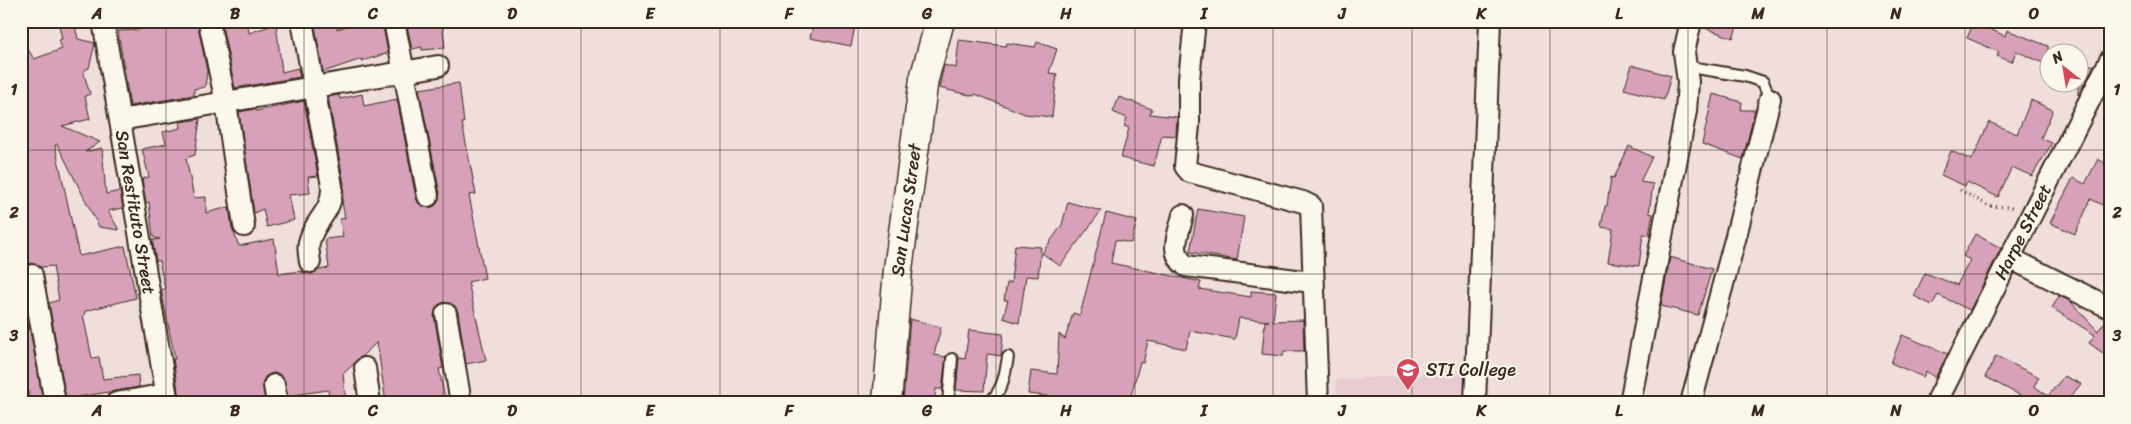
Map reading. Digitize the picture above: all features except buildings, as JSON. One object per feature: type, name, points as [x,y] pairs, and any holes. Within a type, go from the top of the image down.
[{"type":"street","name":"San Restituto Street","points":[[103,21],[167,398]]},
{"type":"street","points":[[302,21],[316,88],[332,186],[332,198],[329,208],[310,237],[308,246],[310,262]]},
{"type":"street","points":[[394,21],[402,72],[428,196]]},
{"type":"street","name":"San Lucas Street","points":[[888,403],[898,269],[924,79],[940,21]]},
{"type":"street","points":[[1195,21],[1189,79],[1189,125],[1185,166],[1190,172],[1303,202],[1311,206],[1312,282],[1318,403]]},
{"type":"street","points":[[1475,403],[1490,21]]},
{"type":"street","points":[[1630,403],[1686,111],[1688,82],[1684,66],[1684,52],[1691,21]]},
{"type":"street","points":[[209,22],[226,103],[244,226]]},
{"type":"street","name":"Harpe Street","points":[[1936,403],[2110,60]]},
{"type":"street","points":[[120,120],[438,66]]},
{"type":"street","points":[[1691,403],[1736,236],[1770,99]]},
{"type":"street","points":[[1183,215],[1175,252],[1178,260],[1186,266],[1312,282]]},
{"type":"street","points":[[2010,258],[2110,308]]},
{"type":"street","points":[[32,275],[56,403]]},
{"type":"street","points":[[446,314],[461,403]]},
{"type":"street","points":[[365,368],[370,403]]},
{"type":"street","points":[[116,403],[167,398]]},
{"type":"lane","points":[[1684,66],[1730,73],[1763,82],[1770,99]]},
{"type":"lane","points":[[988,403],[997,395],[1003,381],[1008,356]]},
{"type":"lane","points":[[948,403],[952,359]]},
{"type":"path","points":[[1960,190],[1989,206],[2009,207],[2031,218]]},
{"type":"shaded area","name":"STI College","points":[[1481,370],[1480,403],[1336,403],[1336,380]]},
{"type":"place","name":"STI College","points":[[1408,391]]}]
